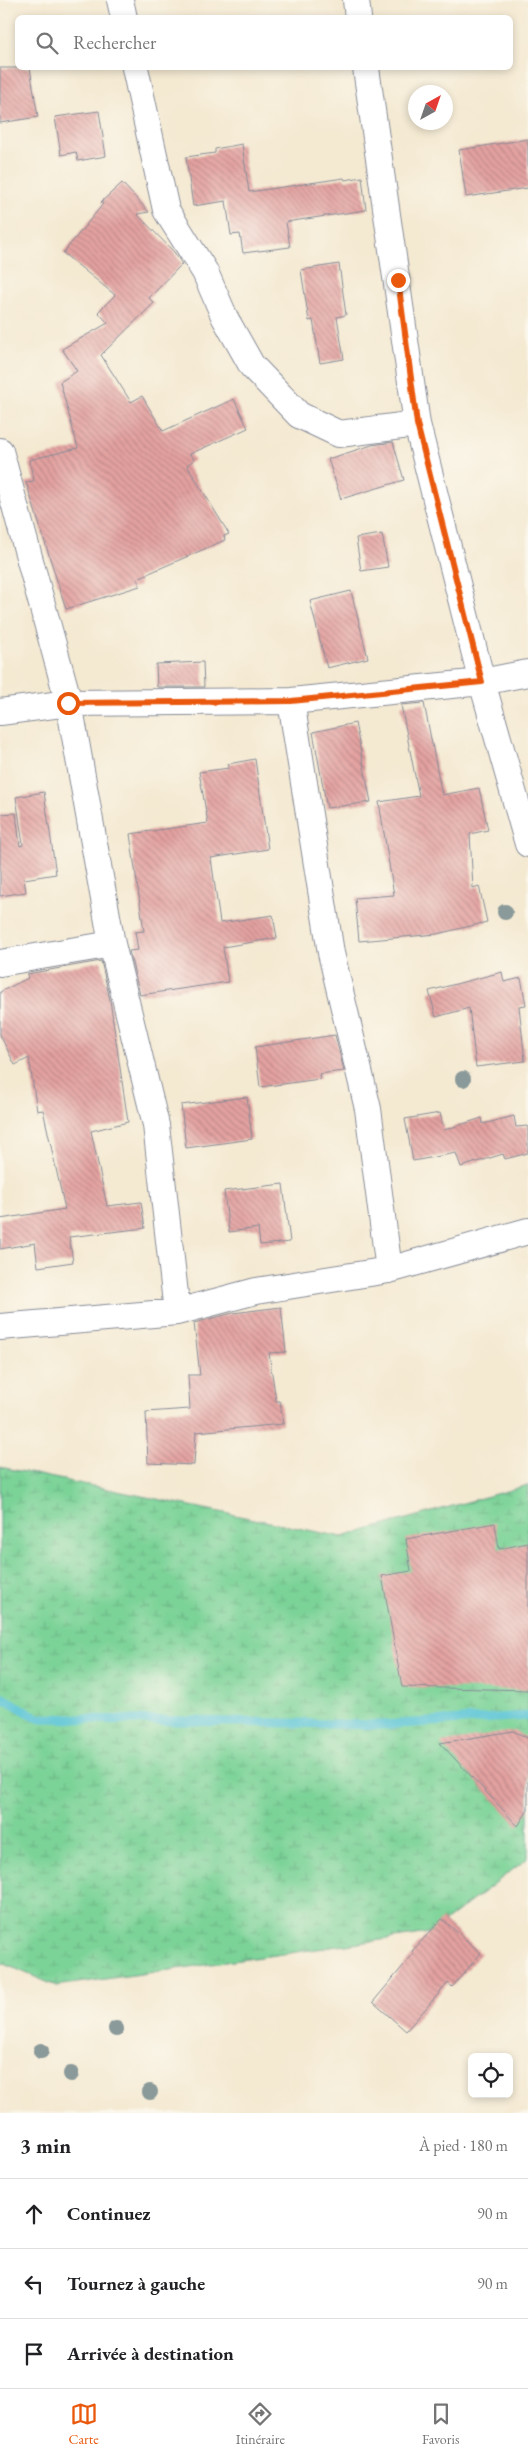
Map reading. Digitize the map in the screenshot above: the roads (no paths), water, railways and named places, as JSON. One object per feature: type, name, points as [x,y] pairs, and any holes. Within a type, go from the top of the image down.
[{"type":"street","points":[[120,0],[123,15]]},
{"type":"street","points":[[356,0],[358,15]]},
{"type":"street","points":[[135,70],[166,210],[205,272],[225,318],[252,366],[299,415],[339,434],[417,424]]},
{"type":"street","points":[[366,70],[417,424],[482,682],[528,844]]},
{"type":"street","points":[[0,451],[68,703],[112,944],[156,1125],[177,1312]]},
{"type":"street","points":[[0,712],[68,703],[291,701],[482,682],[528,673]]},
{"type":"street","points":[[291,701],[331,953],[368,1109],[389,1270]]},
{"type":"street","points":[[0,963],[112,944]]},
{"type":"street","points":[[0,1327],[177,1312],[256,1291],[389,1270],[528,1231]]},
{"type":"waterway","points":[[0,1696],[38,1718],[382,1725],[528,1716]]}]
